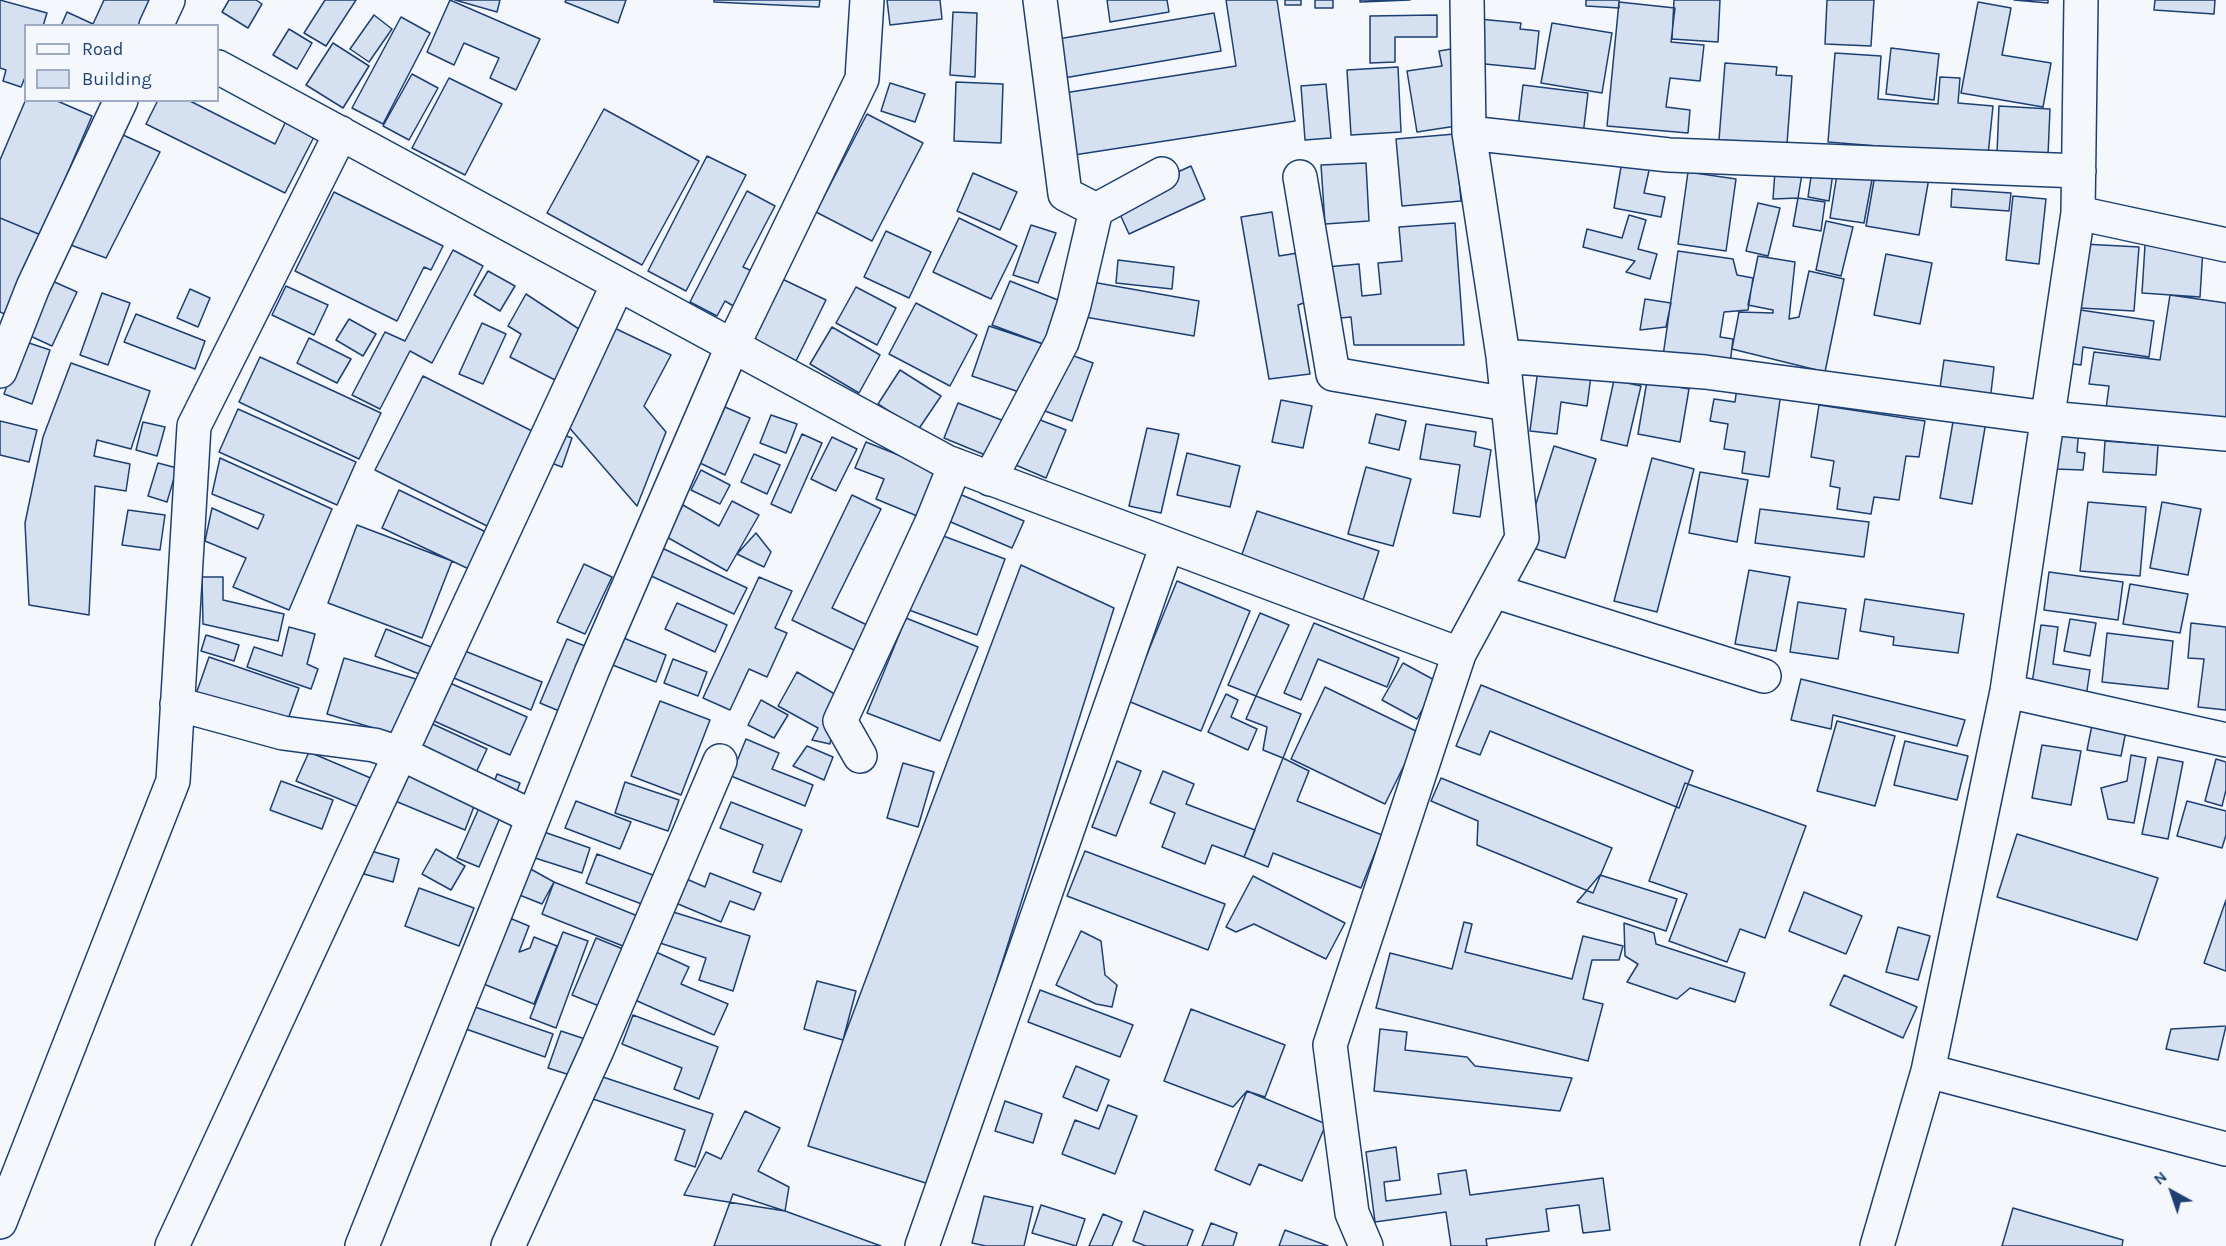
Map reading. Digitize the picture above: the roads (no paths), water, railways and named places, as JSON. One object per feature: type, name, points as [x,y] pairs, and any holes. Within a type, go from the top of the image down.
[{"type":"street","points":[[157,24],[168,0]]},
{"type":"street","points":[[362,1246],[592,671],[733,345],[862,79],[867,0]]},
{"type":"street","points":[[1040,0],[1065,194],[1096,210]]},
{"type":"street","points":[[1366,1246],[1352,1213],[1330,1045],[1459,654],[1522,538],[1503,356],[1469,134],[1466,62],[1467,0]]},
{"type":"street","points":[[1877,1246],[1928,1071],[2007,691],[2079,213],[2081,0]]},
{"type":"street","points":[[219,68],[955,465],[1459,654]]},
{"type":"street","points":[[0,371],[33,287],[120,102]]},
{"type":"street","points":[[0,1222],[173,781],[194,426],[341,133]]},
{"type":"street","points":[[1469,134],[1669,155],[2079,171]]},
{"type":"street","points":[[990,478],[1062,342],[1074,305],[1096,210],[1162,174]]},
{"type":"street","points":[[1300,177],[1333,374],[1508,405]]},
{"type":"street","points":[[2079,213],[2226,245]]},
{"type":"street","points":[[172,1246],[618,284]]},
{"type":"street","points":[[1503,356],[1706,372],[2048,418],[2226,434]]},
{"type":"street","points":[[860,756],[840,720],[932,522],[955,465]]},
{"type":"street","points":[[922,1246],[1167,545]]},
{"type":"street","points":[[1494,591],[1764,676]]},
{"type":"street","points":[[2007,691],[2226,740]]},
{"type":"street","points":[[177,704],[283,733],[374,745],[402,754],[533,817]]},
{"type":"street","points":[[508,1246],[597,1050],[720,760]]},
{"type":"street","points":[[1928,1071],[2226,1149]]}]
